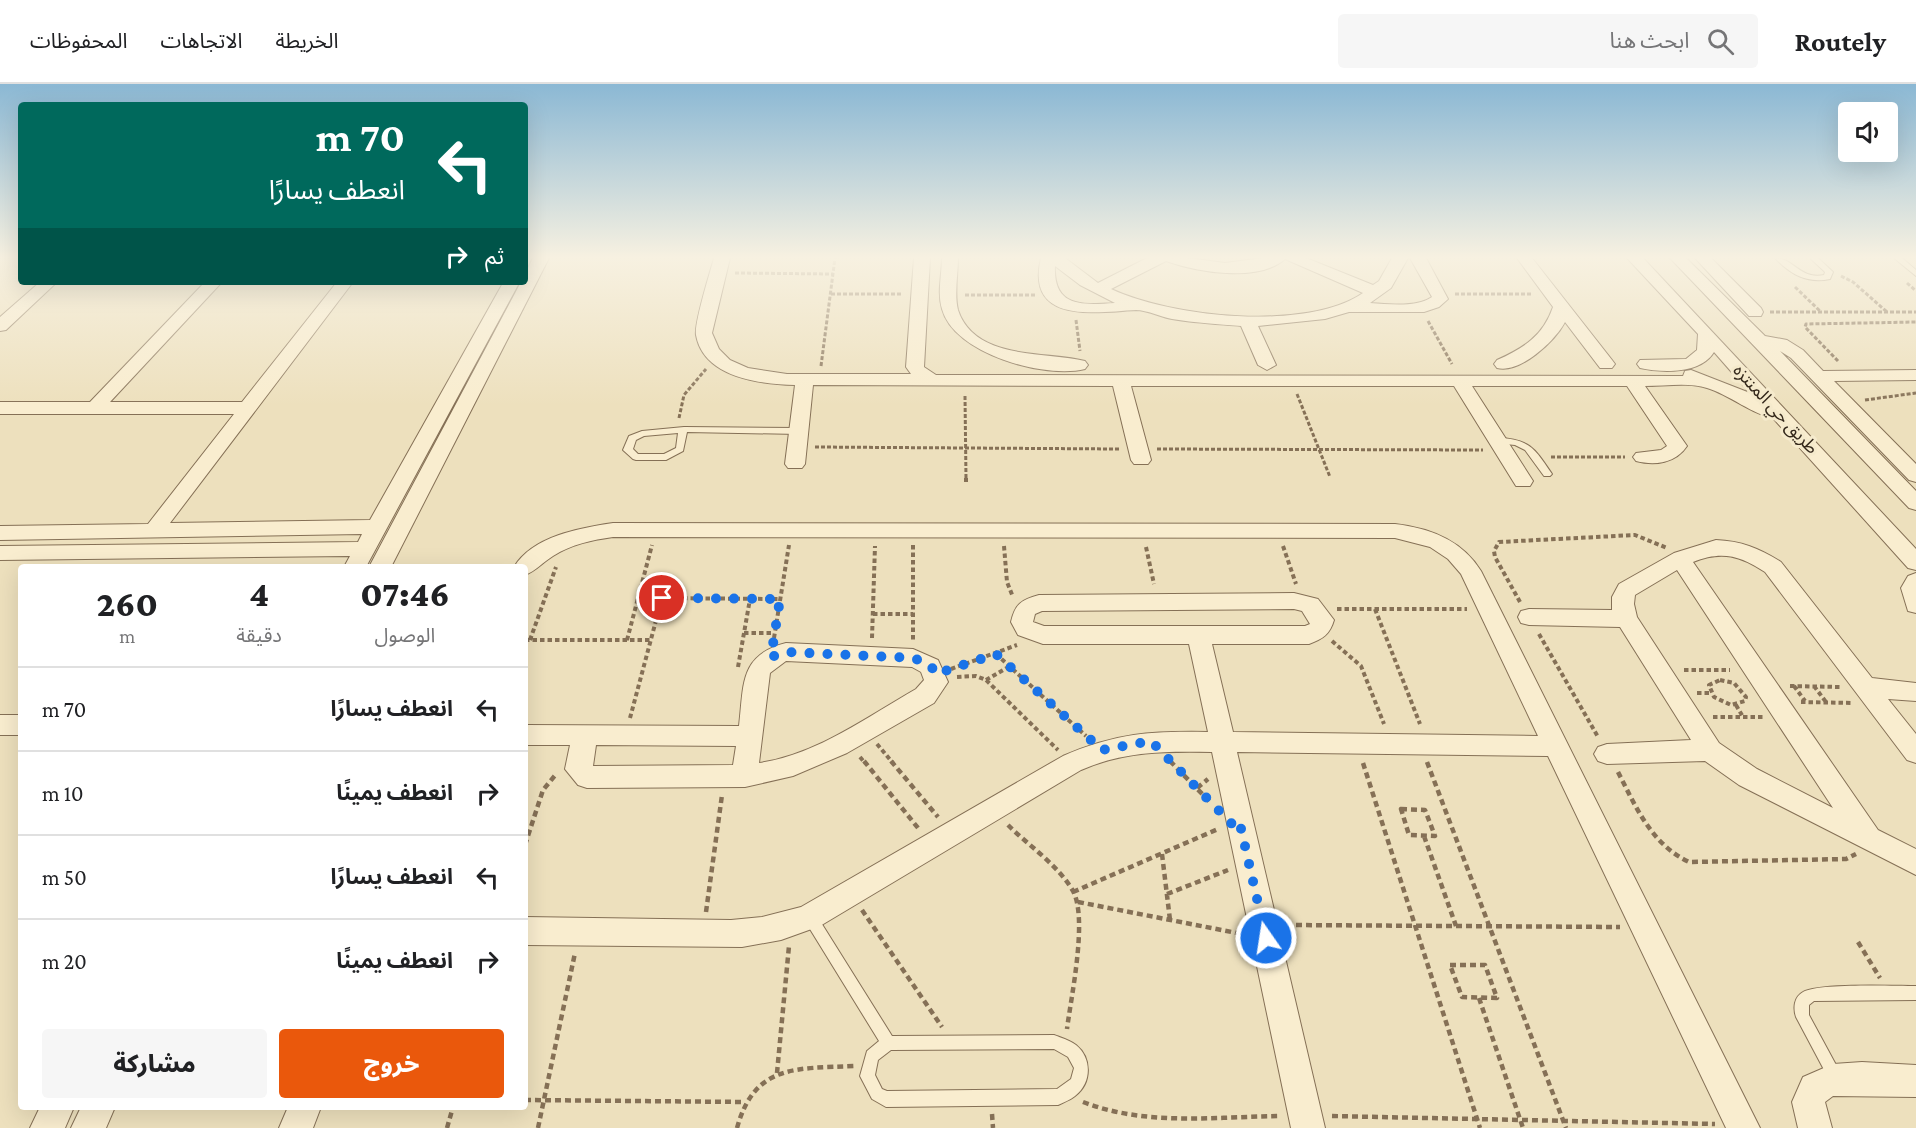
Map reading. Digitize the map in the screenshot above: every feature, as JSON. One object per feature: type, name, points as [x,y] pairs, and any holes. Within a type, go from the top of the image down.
[{"type":"street","points":[[0,326],[22,307]]},
{"type":"street","points":[[95,408],[190,307]]},
{"type":"street","points":[[154,530],[326,307]]},
{"type":"street","points":[[0,553],[360,558],[498,307]]},
{"type":"street","points":[[382,564],[516,307]]},
{"type":"street","points":[[710,307],[704,333],[705,343],[720,361],[756,376],[812,379],[965,380],[1059,372],[1082,365],[1292,379],[1385,372]]},
{"type":"street","points":[[919,307],[914,360],[917,372],[929,378]]},
{"type":"street","points":[[952,307],[964,332],[994,350],[1059,372],[1120,380],[1267,365],[1385,372],[1636,372],[1690,364],[1705,354],[1706,333]]},
{"type":"street","points":[[1070,307],[1143,307],[1189,317],[1248,322],[1301,318],[1346,307],[1424,307]]},
{"type":"street","points":[[1503,364],[1534,349],[1545,339],[1554,329],[1556,307]]},
{"type":"street","points":[[1562,307],[1606,364]]},
{"type":"street","name":"طريق حي المنتزه","points":[[1681,307],[1916,563]]},
{"type":"street","name":"طريق حي المنتزه","points":[[1725,307],[1760,340],[1916,503]]},
{"type":"street","points":[[1748,307],[1755,312]]},
{"type":"street","points":[[1248,322],[1267,365]]},
{"type":"street","points":[[1760,340],[1790,349],[1916,476]]},
{"type":"street","points":[[868,379],[914,360]]},
{"type":"street","points":[[1456,372],[1503,364],[1606,364],[1654,379],[1703,381]]},
{"type":"street","points":[[1690,364],[1688,370],[1690,374],[1738,393],[1790,425]]},
{"type":"street","points":[[1456,372],[1523,482]]},
{"type":"street","points":[[1636,372],[1677,446],[1676,451],[1665,456],[1643,457]]},
{"type":"street","points":[[1818,376],[1916,375]]},
{"type":"street","points":[[795,464],[799,432],[812,379]]},
{"type":"street","points":[[1120,380],[1141,460]]},
{"type":"street","points":[[0,408],[248,408]]},
{"type":"street","points":[[0,532],[377,528]]},
{"type":"street","points":[[528,564],[544,551],[566,540],[613,530],[1395,531],[1426,537],[1440,543],[1463,561],[1489,609],[1742,1126]]},
{"type":"street","points":[[1916,753],[1905,725],[1871,695],[1773,567],[1763,560],[1740,549],[1715,546],[1706,548],[1628,590],[1622,603],[1627,619],[1710,750],[1748,777],[1916,863]]},
{"type":"street","points":[[1681,560],[1780,694],[1868,837]]},
{"type":"street","points":[[1916,580],[1912,588],[1916,605]]},
{"type":"street","points":[[1159,602],[1309,606],[1323,620],[1323,625],[1315,633],[1199,636],[1034,633],[1022,622],[1025,609],[1040,603],[1159,602]]},
{"type":"street","points":[[1529,617],[1627,619]]},
{"type":"street","points":[[1199,636],[1222,742],[1235,822],[1249,862],[1307,1122]]},
{"type":"street","points":[[585,736],[577,762],[578,769],[588,777],[735,776],[792,768],[925,696],[936,678],[931,666],[914,658],[786,652],[773,645],[758,673],[750,736],[735,776]]},
{"type":"street","points":[[1871,695],[1916,692]]},
{"type":"street","points":[[528,735],[750,736]]},
{"type":"street","points":[[528,931],[751,933],[800,921],[1072,763],[1102,750],[1151,741],[1556,746]]},
{"type":"street","points":[[1608,754],[1710,750]]},
{"type":"street","points":[[1815,1128],[1809,1112],[1809,1098],[1814,1088],[1824,1081],[1837,1079],[1916,1081]]},
{"type":"street","points":[[47,1128],[56,1110]]},
{"type":"street","points":[[88,1128],[97,1110]]},
{"type":"street","points":[[297,1128],[304,1110]]},
{"type":"lane","points":[[680,431],[680,449],[672,455],[636,457],[630,453],[632,438],[641,432],[680,431],[799,432]]},
{"type":"lane","points":[[1497,441],[1521,442],[1529,447],[1547,474]]},
{"type":"lane","points":[[800,921],[888,1043]]},
{"type":"lane","points":[[1837,1079],[1803,1017],[1802,1001],[1814,994],[1916,993]]},
{"type":"lane","points":[[1054,1042],[1065,1045],[1074,1053],[1080,1063],[1081,1075],[1077,1086],[1070,1093],[1058,1097],[886,1099],[870,1086],[867,1065],[879,1048],[888,1043],[953,1043],[1054,1042]]},
{"type":"path","points":[[812,379],[828,307]]},
{"type":"path","points":[[1816,307],[1821,312]]},
{"type":"path","points":[[1881,307],[1887,312]]},
{"type":"path","points":[[1074,308],[1082,365]]},
{"type":"path","points":[[1420,308],[1456,372]]},
{"type":"path","points":[[1755,312],[1916,312]]},
{"type":"path","points":[[1852,376],[1805,327],[1806,324],[1916,322]]},
{"type":"path","points":[[680,431],[681,405],[690,386],[707,368],[720,361]]},
{"type":"path","points":[[1292,379],[1330,477]]},
{"type":"path","points":[[965,380],[966,482]]},
{"type":"path","points":[[1843,401],[1916,393]]},
{"type":"path","points":[[1535,457],[1643,457]]},
{"type":"path","points":[[627,640],[656,530]]},
{"type":"path","points":[[744,633],[773,645],[791,530]]},
{"type":"path","points":[[871,657],[876,530]]},
{"type":"path","points":[[913,530],[914,658]]},
{"type":"path","points":[[1003,530],[1007,582],[1013,597],[1025,609]]},
{"type":"path","points":[[1142,531],[1159,602]]},
{"type":"path","points":[[1278,531],[1309,606],[1375,609],[1489,609]]},
{"type":"path","points":[[1681,560],[1662,544],[1635,535],[1499,542],[1494,551],[1495,557],[1658,843],[1672,854],[1689,862],[1846,859],[1861,851],[1868,837]]},
{"type":"path","points":[[566,540],[528,640],[651,640]]},
{"type":"path","points":[[638,598],[780,599]]},
{"type":"path","points":[[625,736],[662,598]]},
{"type":"path","points":[[1375,609],[1490,927],[1566,1128]]},
{"type":"path","points":[[873,614],[913,614]]},
{"type":"path","points":[[936,678],[1018,645],[1034,633]]},
{"type":"path","points":[[1315,633],[1341,647],[1361,666],[1392,744]]},
{"type":"path","points":[[996,654],[1102,750]]},
{"type":"path","points":[[986,680],[1010,666]]},
{"type":"path","points":[[1659,670],[1713,670],[1780,694],[1826,702],[1871,695]]},
{"type":"path","points":[[1713,670],[1720,680]]},
{"type":"path","points":[[936,678],[964,675],[986,680],[1072,763]]},
{"type":"path","points":[[1720,680],[1734,683],[1744,692],[1745,701],[1736,705],[1725,703],[1711,693],[1711,682],[1720,680]]},
{"type":"path","points":[[1814,686],[1826,702]]},
{"type":"path","points":[[1689,717],[1743,717],[1780,694],[1814,686],[1871,695]]},
{"type":"path","points":[[1736,705],[1743,717]]},
{"type":"path","points":[[855,734],[942,839]]},
{"type":"path","points":[[855,734],[942,839]]},
{"type":"path","points":[[1073,892],[1235,822],[1151,741]]},
{"type":"path","points":[[1357,744],[1480,1128]]},
{"type":"path","points":[[528,837],[548,781],[566,766],[577,762]]},
{"type":"path","points":[[703,934],[735,776]]},
{"type":"path","points":[[993,809],[1073,892],[1078,902],[1078,924],[1065,1045]]},
{"type":"path","points":[[1401,809],[1425,810],[1435,836],[1424,836],[1409,835],[1401,809]]},
{"type":"path","points":[[1424,836],[1456,926]]},
{"type":"path","points":[[1162,854],[1170,920]]},
{"type":"path","points":[[1167,894],[1249,862]]},
{"type":"path","points":[[850,893],[953,1043]]},
{"type":"path","points":[[1078,902],[1170,920],[1264,932],[1415,926],[1645,928]]},
{"type":"path","points":[[777,1073],[800,921]]},
{"type":"path","points":[[538,1128],[580,932]]},
{"type":"path","points":[[1858,942],[1890,993]]},
{"type":"path","points":[[1450,965],[1485,965],[1497,998],[1479,998],[1462,997],[1450,965]]},
{"type":"path","points":[[1479,998],[1524,1128]]},
{"type":"path","points":[[737,1128],[745,1102],[765,1080],[777,1073],[790,1069],[867,1065]]},
{"type":"path","points":[[1070,1093],[1097,1109],[1126,1116],[1307,1122],[1477,1119],[1742,1126]]},
{"type":"path","points":[[528,1100],[745,1102]]},
{"type":"path","points":[[447,1128],[452,1110]]},
{"type":"route","points":[[662,598],[780,599],[771,657],[786,652],[914,658],[931,666],[936,674],[996,654],[1102,750],[1151,741],[1232,824],[1239,820],[1266,938]]}]
